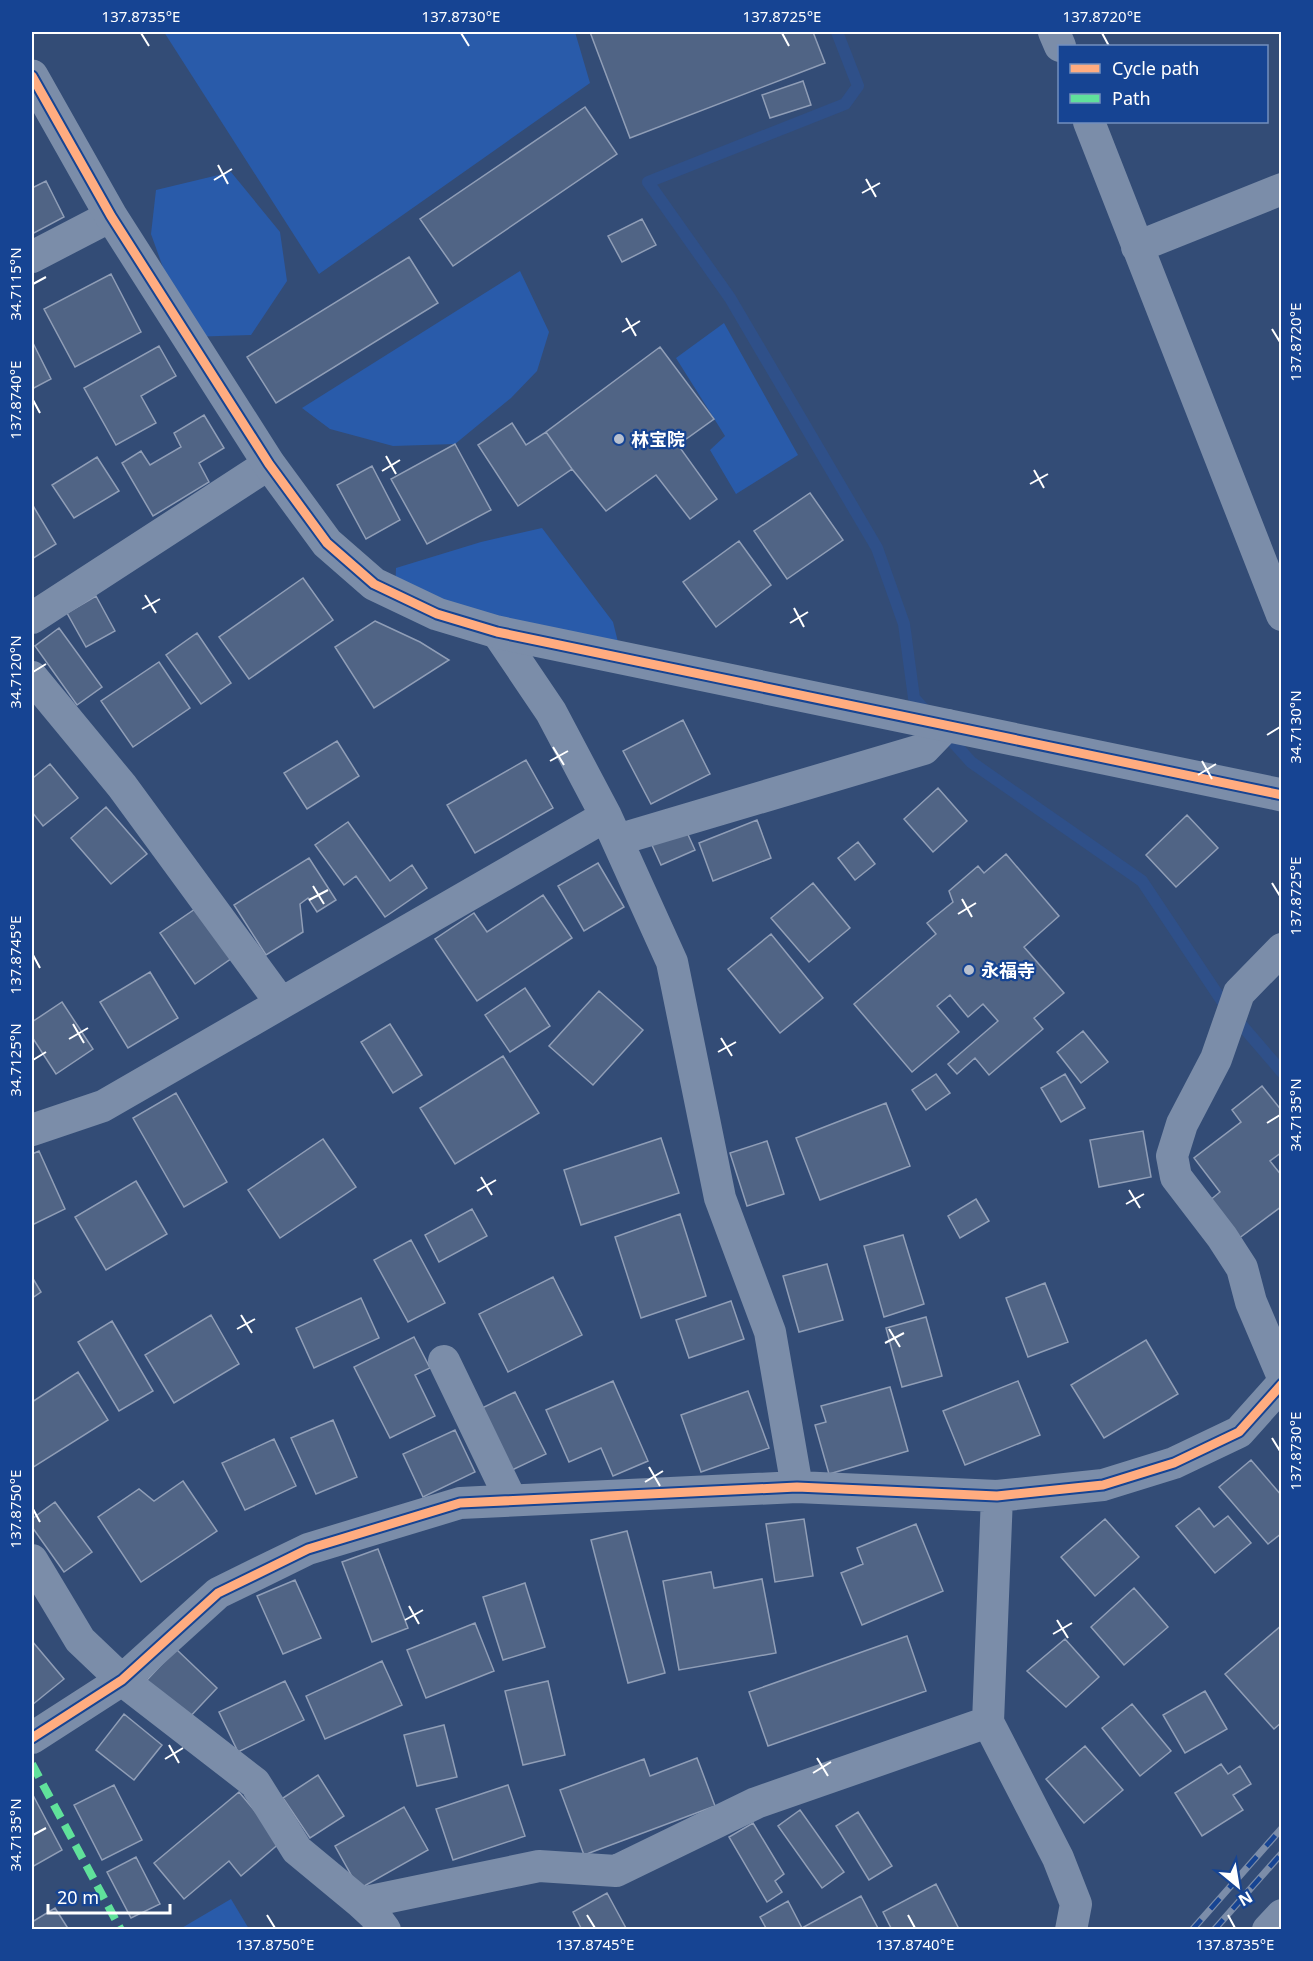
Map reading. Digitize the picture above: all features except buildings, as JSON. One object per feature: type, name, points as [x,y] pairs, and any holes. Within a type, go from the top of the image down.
[{"type":"street","points":[[33,83],[111,216],[269,464],[327,543],[374,584],[437,614],[497,632],[1281,795]]},
{"type":"street","points":[[1089,123],[1281,615]]},
{"type":"street","points":[[1137,247],[1281,189]]},
{"type":"street","points":[[32,257],[111,216]]},
{"type":"street","points":[[32,618],[269,464]]},
{"type":"street","points":[[497,632],[551,712],[611,828],[672,962],[720,1198],[770,1332],[797,1487]]},
{"type":"street","points":[[32,677],[122,786],[281,1003]]},
{"type":"street","points":[[32,1130],[103,1106],[281,1003],[611,828],[924,749],[947,725]]},
{"type":"street","points":[[1281,949],[1239,993],[1216,1059],[1182,1124],[1172,1156],[1176,1177],[1222,1237],[1242,1268],[1251,1302],[1281,1375]]},
{"type":"street","points":[[444,1361],[511,1500]]},
{"type":"street","points":[[32,1738],[122,1680],[218,1593],[308,1548],[460,1503],[797,1487],[997,1496],[1103,1485],[1174,1462],[1239,1432],[1281,1384]]},
{"type":"street","points":[[997,1496],[988,1722],[1058,1858],[1076,1904],[1071,1929]]},
{"type":"street","points":[[32,1560],[80,1640],[122,1680],[255,1783],[297,1850],[362,1903],[385,1929]]},
{"type":"street","points":[[362,1903],[539,1866],[616,1871],[756,1803],[988,1722]]},
{"type":"street","points":[[1268,1929],[1281,1915]]},
{"type":"shaded area","points":[[164,32],[575,32],[590,83],[319,274]]},
{"type":"shaded area","points":[[231,172],[280,232],[287,281],[251,335],[188,337],[151,234],[156,190]]},
{"type":"shaded area","points":[[520,271],[549,332],[537,371],[511,398],[455,444],[393,446],[330,429],[302,408]]},
{"type":"shaded area","points":[[724,323],[798,455],[736,494],[710,450],[725,436],[676,358]]},
{"type":"shaded area","points":[[542,528],[613,622],[622,658],[395,594],[396,568],[481,542]]},
{"type":"shaded area","points":[[231,1899],[249,1929],[180,1929]]},
{"type":"waterway","points":[[837,32],[858,86],[845,104],[648,182],[730,298],[877,548],[904,624],[914,698],[929,715]]},
{"type":"waterway","points":[[944,732],[971,762],[1142,881],[1226,1007],[1282,1072]]},
{"type":"railway","points":[[1192,1930],[1282,1828]]},
{"type":"railway","points":[[1214,1930],[1282,1853]]},
{"type":"marked path","points":[[32,1764],[121,1930]]},
{"type":"cycle path","points":[[32,76],[111,216],[269,464],[327,543],[374,584],[437,614],[497,632],[1282,795]]},
{"type":"cycle path","points":[[32,1738],[122,1680],[218,1593],[308,1549],[460,1503],[797,1487],[997,1496],[1103,1485],[1174,1463],[1239,1432],[1282,1384]]},
{"type":"place","name":"林宝院","points":[[619,439]]},
{"type":"place","name":"永福寺","points":[[969,970]]}]
